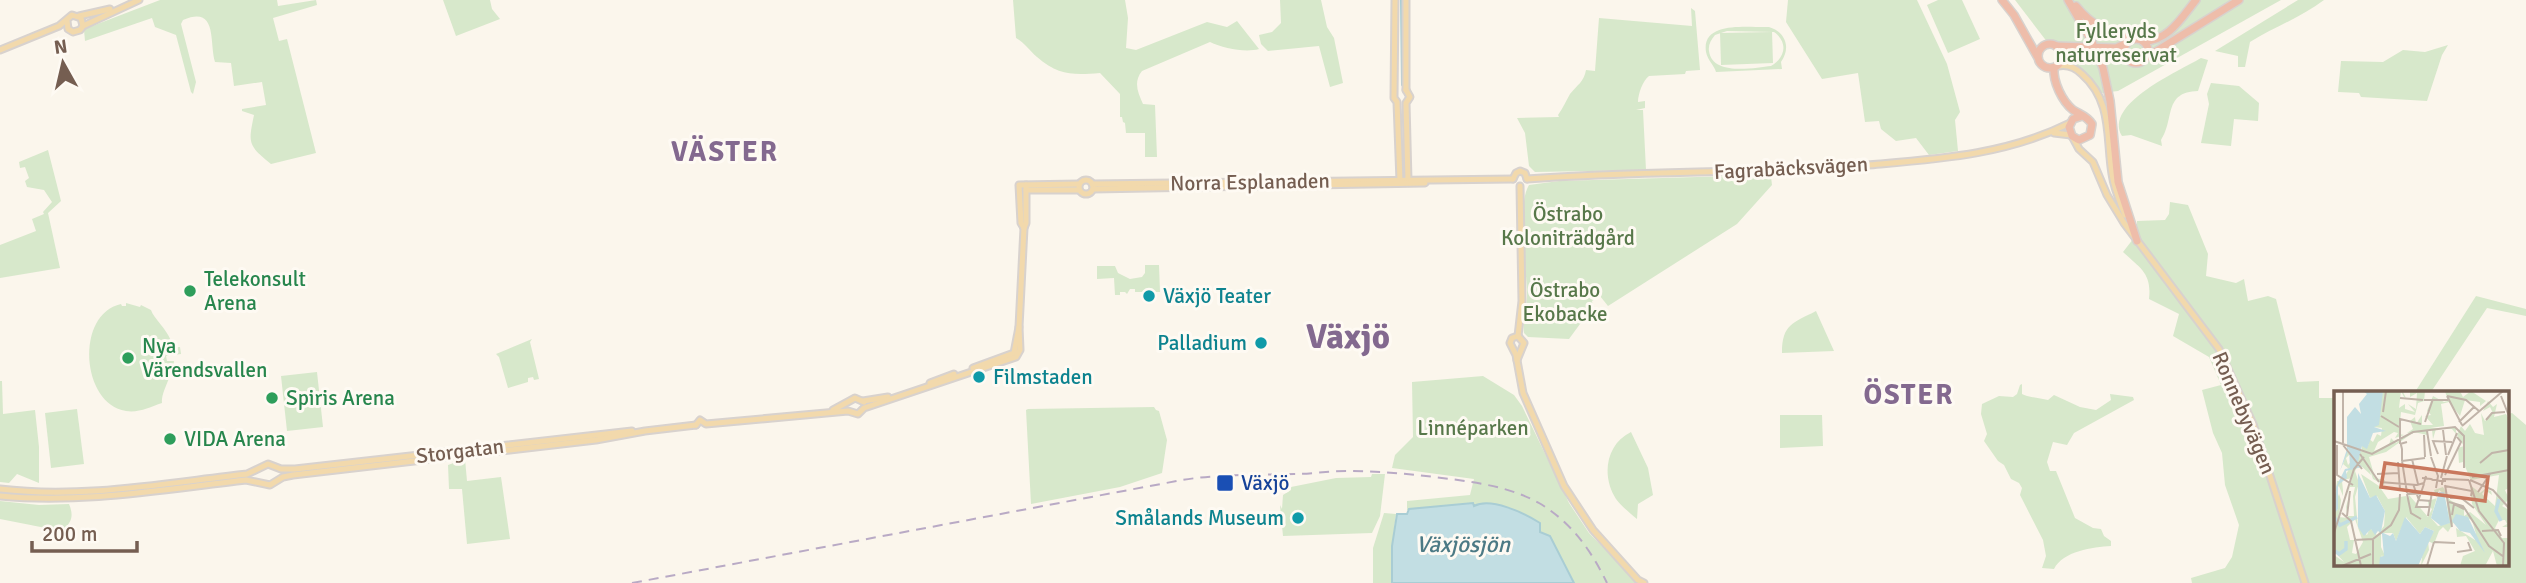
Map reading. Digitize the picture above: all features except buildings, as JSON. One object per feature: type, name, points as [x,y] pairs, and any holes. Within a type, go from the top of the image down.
[{"type":"highway","points":[[2004,0],[2029,40],[2037,44],[2116,48],[2134,41],[2152,40],[2165,34],[2178,23],[2196,0]]},
{"type":"highway","points":[[2004,0],[2043,67],[2070,122],[2071,136],[2084,139],[2090,135],[2093,127],[2090,120],[2067,105],[2054,78],[2061,52],[2056,46]]},
{"type":"highway","points":[[2070,0],[2095,25],[2147,46],[2147,57]]},
{"type":"highway","points":[[2070,0],[2095,47],[2109,89],[2118,182],[2135,238]]},
{"type":"highway","points":[[2043,67],[2058,64],[2077,49],[2095,47],[2136,63],[2239,0]]},
{"type":"highway","points":[[2126,57],[2124,49],[2134,41]]},
{"type":"highway","points":[[2038,57],[2039,50],[2045,45]]},
{"type":"highway","points":[[2070,122],[2082,116]]},
{"type":"main road","points":[[0,50],[59,26],[72,15],[79,16],[139,0]]},
{"type":"main road","points":[[22,42],[69,30],[77,31],[139,0]]},
{"type":"main road","points":[[1395,0],[1395,98],[1400,182]]},
{"type":"main road","points":[[1406,0],[1406,90],[1410,97],[1406,103],[1408,182],[1513,179]]},
{"type":"main road","points":[[79,16],[83,26]]},
{"type":"main road","points":[[66,21],[69,30]]},
{"type":"main road","points":[[2058,64],[2078,71],[2094,87],[2102,100],[2108,119],[2114,185],[2135,238]]},
{"type":"main road","points":[[1396,92],[1399,89],[1406,90]]},
{"type":"main road","points":[[1397,102],[1406,103]]},
{"type":"main road","name":"Fagrabäcksvägen","points":[[1527,179],[1789,170],[1932,160],[1994,150],[2050,133],[2070,122]]},
{"type":"main road","name":"Fagrabäcksvägen","points":[[2050,133],[2071,136]]},
{"type":"main road","name":"Ronnebyvägen","points":[[2071,136],[2079,149],[2093,162],[2116,212],[2219,349],[2253,424],[2305,583]]},
{"type":"main road","points":[[2084,139],[2084,153]]},
{"type":"main road","points":[[1513,179],[1516,173],[1522,172],[1527,179],[1525,184],[1520,186]]},
{"type":"main road","points":[[1513,179],[1515,184],[1520,186]]},
{"type":"main road","name":"Norra Esplanaden","points":[[1079,187],[1085,180],[1092,187],[1408,182]]},
{"type":"main road","points":[[1518,336],[1522,301],[1520,186]]},
{"type":"main road","name":"Norra Esplanaden","points":[[864,405],[1014,357],[1017,352],[1019,327],[1024,228],[1021,223],[1023,188],[1079,187],[1086,194],[1092,187]]},
{"type":"main road","points":[[1517,360],[1523,341],[1518,336]]},
{"type":"main road","points":[[1518,336],[1510,340],[1517,360],[1522,393],[1564,486],[1593,530],[1641,582]]},
{"type":"main road","points":[[1513,349],[1521,349]]},
{"type":"main road","points":[[858,398],[864,405],[858,414],[851,411],[813,415],[858,398]]},
{"type":"main road","points":[[849,403],[851,411]]},
{"type":"main road","name":"Storgatan","points":[[0,489],[70,493],[247,474],[267,464],[281,469],[295,469],[448,453],[573,436],[696,425],[702,430],[706,424],[813,415]]},
{"type":"main road","name":"Storgatan","points":[[0,496],[36,500],[71,499],[246,480],[270,485],[293,475],[596,440],[645,431]]},
{"type":"main road","points":[[275,466],[279,471],[278,480]]},
{"type":"main road","points":[[259,470],[261,482]]},
{"type":"green space","points":[[160,0],[277,0],[278,6],[316,0],[317,5],[273,18],[279,41],[287,39],[316,153],[271,164],[254,148],[251,132],[254,115],[242,109],[266,105],[262,82],[234,86],[231,63],[215,62],[210,28],[202,17],[183,20],[181,24],[196,82],[193,94],[176,35],[155,27],[152,18],[85,41],[84,30],[87,28]]},
{"type":"green space","points":[[443,0],[490,0],[492,9],[500,19],[456,36]]},
{"type":"green space","points":[[1013,0],[1125,0],[1128,18],[1126,48],[1136,50],[1207,22],[1227,27],[1237,21],[1259,49],[1234,49],[1210,42],[1142,71],[1137,88],[1143,104],[1155,105],[1157,157],[1145,157],[1145,133],[1126,133],[1125,123],[1120,117],[1120,94],[1100,73],[1074,74],[1052,68],[1016,38]]},
{"type":"green space","points":[[1280,0],[1321,0],[1327,27],[1334,38],[1343,83],[1330,87],[1319,46],[1268,51],[1261,44],[1259,35],[1272,32],[1281,23]]},
{"type":"green space","points":[[1788,0],[1917,0],[1947,64],[1960,112],[1955,120],[1958,151],[1929,155],[1916,138],[1896,141],[1881,129],[1879,121],[1865,122],[1858,73],[1822,79],[1786,22]]},
{"type":"green space","points":[[1938,0],[1962,0],[1980,39],[1948,53],[1927,5]]},
{"type":"green space","name":"Fylleryds naturreservat","points":[[2015,0],[2281,0],[2118,91],[2102,93],[2090,84],[2056,44],[2051,47]]},
{"type":"green space","points":[[2298,0],[2324,0],[2250,42],[2245,67],[2238,67],[2238,56],[2215,51]]},
{"type":"green space","points":[[1691,8],[1695,11],[1700,70],[1686,71],[1685,74],[1649,76],[1640,91],[1638,102],[1645,101],[1645,108],[1636,110],[1643,110],[1646,170],[1535,172],[1529,166],[1525,133],[1517,118],[1559,117],[1586,70],[1595,71],[1599,18],[1692,26]]},
{"type":"green space","points":[[1728,28],[1775,29],[1785,41],[1782,69],[1716,72],[1706,52],[1706,42],[1711,35]],"holes":[[[1727,31],[1774,32],[1782,40],[1783,49],[1780,58],[1771,66],[1735,69],[1725,67],[1712,59],[1709,51],[1715,35]]]},
{"type":"green space","points":[[1772,32],[1773,63],[1721,65],[1720,33]]},
{"type":"green space","points":[[2448,45],[2442,55],[2427,101],[2361,97],[2359,93],[2338,92],[2341,61],[2383,62],[2403,50],[2425,52]]},
{"type":"green space","points":[[2201,58],[2208,60],[2198,91],[2179,96],[2175,101],[2161,140],[2162,146],[2131,135],[2122,136],[2119,124],[2123,112],[2133,101],[2161,80]]},
{"type":"green space","points":[[2211,83],[2239,86],[2259,103],[2258,121],[2234,119],[2231,146],[2201,143],[2209,104],[2207,94]]},
{"type":"green space","points":[[48,150],[61,201],[48,213],[60,268],[0,278],[0,245],[36,231],[32,219],[44,214],[52,202],[44,190],[27,187],[25,181],[29,178],[25,167],[20,168],[19,162]]},
{"type":"green space","points":[[1771,177],[1772,185],[1737,224],[1608,306],[1600,296],[1592,301],[1593,307],[1586,311],[1588,318],[1569,339],[1528,337],[1524,333],[1527,295],[1523,208],[1529,185],[1559,181]]},
{"type":"green space","points":[[2170,202],[2188,205],[2208,254],[2206,276],[2236,283],[2244,279],[2248,301],[2268,296],[2276,299],[2297,382],[2319,381],[2319,398],[2334,398],[2334,566],[2508,566],[2508,414],[2512,413],[2526,425],[2526,583],[2192,583],[2191,578],[2225,568],[2232,557],[2239,525],[2225,485],[2222,453],[2213,433],[2202,390],[2221,385],[2209,357],[2173,336],[2179,314],[2149,299],[2147,277],[2123,252],[2137,234],[2137,221],[2165,220],[2169,214]]},
{"type":"green space","points":[[1145,265],[1159,265],[1160,292],[1135,292],[1135,289],[1130,289],[1127,294],[1120,292],[1120,295],[1115,295],[1114,278],[1097,279],[1097,266],[1115,266],[1118,273],[1130,279],[1142,277]]},
{"type":"green space","points":[[2476,296],[2526,309],[2526,316],[2487,308],[2432,391],[2416,391]]},
{"type":"green space","name":"Nya Värendsvallen","points":[[126,303],[140,307],[141,305],[151,310],[171,341],[165,343],[165,348],[180,347],[181,354],[166,356],[167,361],[174,361],[162,403],[135,411],[126,411],[111,405],[100,393],[89,359],[96,324],[106,311],[121,304],[126,306]]},
{"type":"green space","points":[[1816,311],[1834,351],[1782,353],[1784,336],[1790,326]]},
{"type":"green space","points":[[532,339],[530,342],[539,379],[528,378],[528,382],[508,388],[496,354]]},
{"type":"green space","points":[[317,372],[323,427],[287,431],[281,376]]},
{"type":"green space","name":"Linnéparken","points":[[1483,376],[1514,395],[1522,406],[1569,503],[1589,533],[1638,583],[1574,583],[1550,536],[1540,532],[1540,523],[1516,512],[1473,506],[1473,503],[1407,510],[1407,501],[1470,495],[1474,479],[1392,468],[1395,455],[1413,437],[1412,382]]},
{"type":"green space","points":[[0,381],[3,414],[35,410],[39,483],[17,474],[9,483],[0,482]]},
{"type":"green space","points":[[2022,384],[2024,395],[2048,400],[2054,395],[2080,407],[2096,410],[2111,400],[2110,394],[2133,397],[2134,400],[2074,433],[2067,445],[2053,442],[2047,462],[2050,471],[2056,471],[2075,518],[2093,528],[2101,529],[2104,536],[2111,541],[2111,546],[2071,554],[2054,569],[2042,568],[2046,556],[2043,540],[2020,495],[2022,488],[2011,479],[2004,465],[1984,441],[1987,434],[1981,414],[1982,404],[1999,396],[2013,397]]},
{"type":"green space","points":[[1154,407],[1159,411],[1167,440],[1162,473],[1120,487],[1031,504],[1026,410]]},
{"type":"green space","points":[[77,409],[84,464],[51,468],[45,413]]},
{"type":"green space","points":[[1780,415],[1822,415],[1823,446],[1780,448]]},
{"type":"green space","points":[[1631,432],[1648,468],[1653,495],[1638,504],[1637,519],[1616,499],[1611,490],[1608,471],[1611,452],[1623,437]]},
{"type":"green space","points":[[465,459],[467,481],[501,477],[510,539],[467,544],[462,489],[449,489],[448,465]]},
{"type":"green space","points":[[1372,474],[1385,474],[1380,516],[1372,533],[1283,536],[1280,505],[1282,509],[1283,495],[1291,490],[1291,487],[1336,478],[1371,477]]},
{"type":"green space","points":[[0,501],[39,505],[69,504],[71,519],[61,531],[0,519]]},
{"type":"green space","points":[[1384,513],[1396,514],[1392,546],[1392,583],[1373,583],[1373,548]]},
{"type":"water","name":"Växjösjön","points":[[1473,503],[1474,506],[1489,503],[1507,507],[1540,523],[1540,532],[1550,536],[1574,583],[1392,583],[1392,546],[1397,514],[1407,514],[1409,509]]},
{"type":"waterway","points":[[1401,0],[1402,85]]},
{"type":"railway","points":[[632,583],[1182,480],[1347,471],[1458,480],[1520,494],[1539,503],[1570,528],[1587,548],[1607,583]]},
{"type":"place","name":"Telekonsult Arena","points":[[190,291]]},
{"type":"place","name":"Växjö Teater","points":[[1149,296]]},
{"type":"place","name":"Palladium","points":[[1261,343]]},
{"type":"place","name":"Nya Värendsvallen","points":[[128,358]]},
{"type":"place","name":"Filmstaden","points":[[979,377]]},
{"type":"place","name":"Spiris Arena","points":[[272,398]]},
{"type":"place","name":"VIDA Arena","points":[[170,439]]},
{"type":"place","name":"Växjö","points":[[1225,483]]},
{"type":"place","name":"Smålands Museum","points":[[1298,518]]},
{"type":"district","name":"VÄSTER","points":[[725,152]]},
{"type":"district","name":"Växjö","points":[[1348,336]]},
{"type":"district","name":"ÖSTER","points":[[1909,395]]},
{"type":"park label","name":"Östrabo Koloniträdgård","points":[[1568,226]]},
{"type":"park label","name":"Östrabo Ekobacke","points":[[1565,302]]}]
